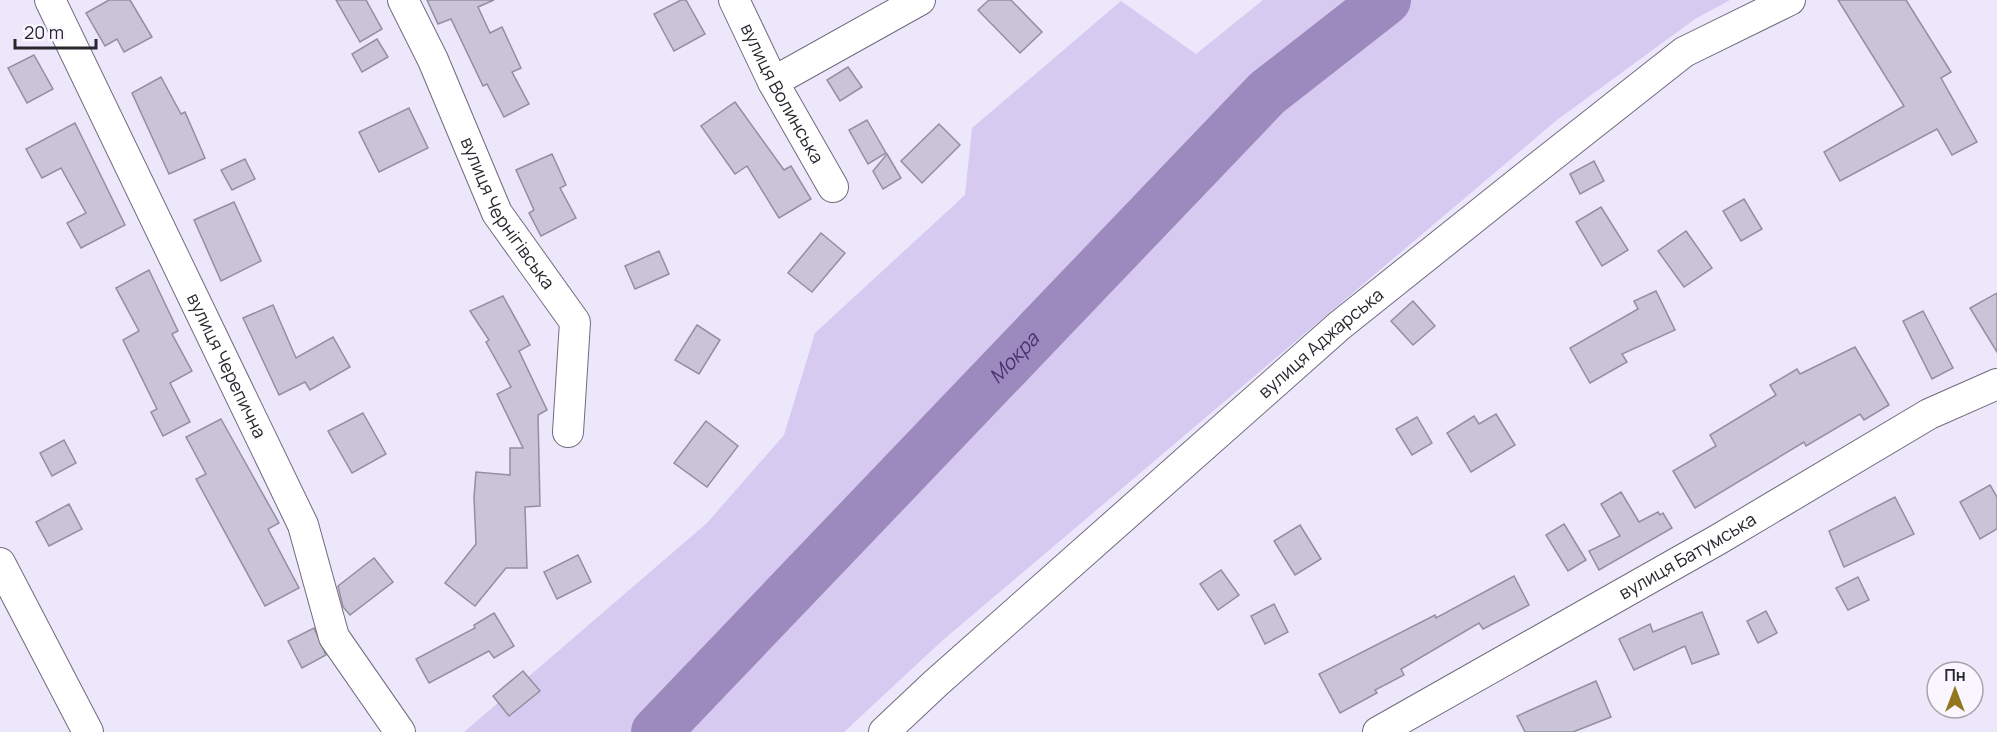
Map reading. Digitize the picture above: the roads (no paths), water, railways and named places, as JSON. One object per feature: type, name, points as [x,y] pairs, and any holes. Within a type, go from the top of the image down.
[{"type":"street","name":"вулиця Черепична","points":[[50,0],[303,525],[334,637],[400,732]]},
{"type":"street","name":"вулиця Чернігівська","points":[[403,0],[433,60],[496,213],[575,322],[568,432]]},
{"type":"street","name":"вулиця Волинська","points":[[734,0],[773,82],[833,187]]},
{"type":"street","points":[[773,82],[920,0]]},
{"type":"street","name":"вулиця Аджарська","points":[[884,732],[936,682],[1339,326],[1684,52],[1790,0]]},
{"type":"street","name":"вулиця Батумська","points":[[1378,732],[1719,539],[1929,414],[1997,384]]},
{"type":"street","points":[[0,563],[88,732]]},
{"type":"waterway","name":"Мокра","points":[[656,732],[1267,93],[1386,0]]}]
